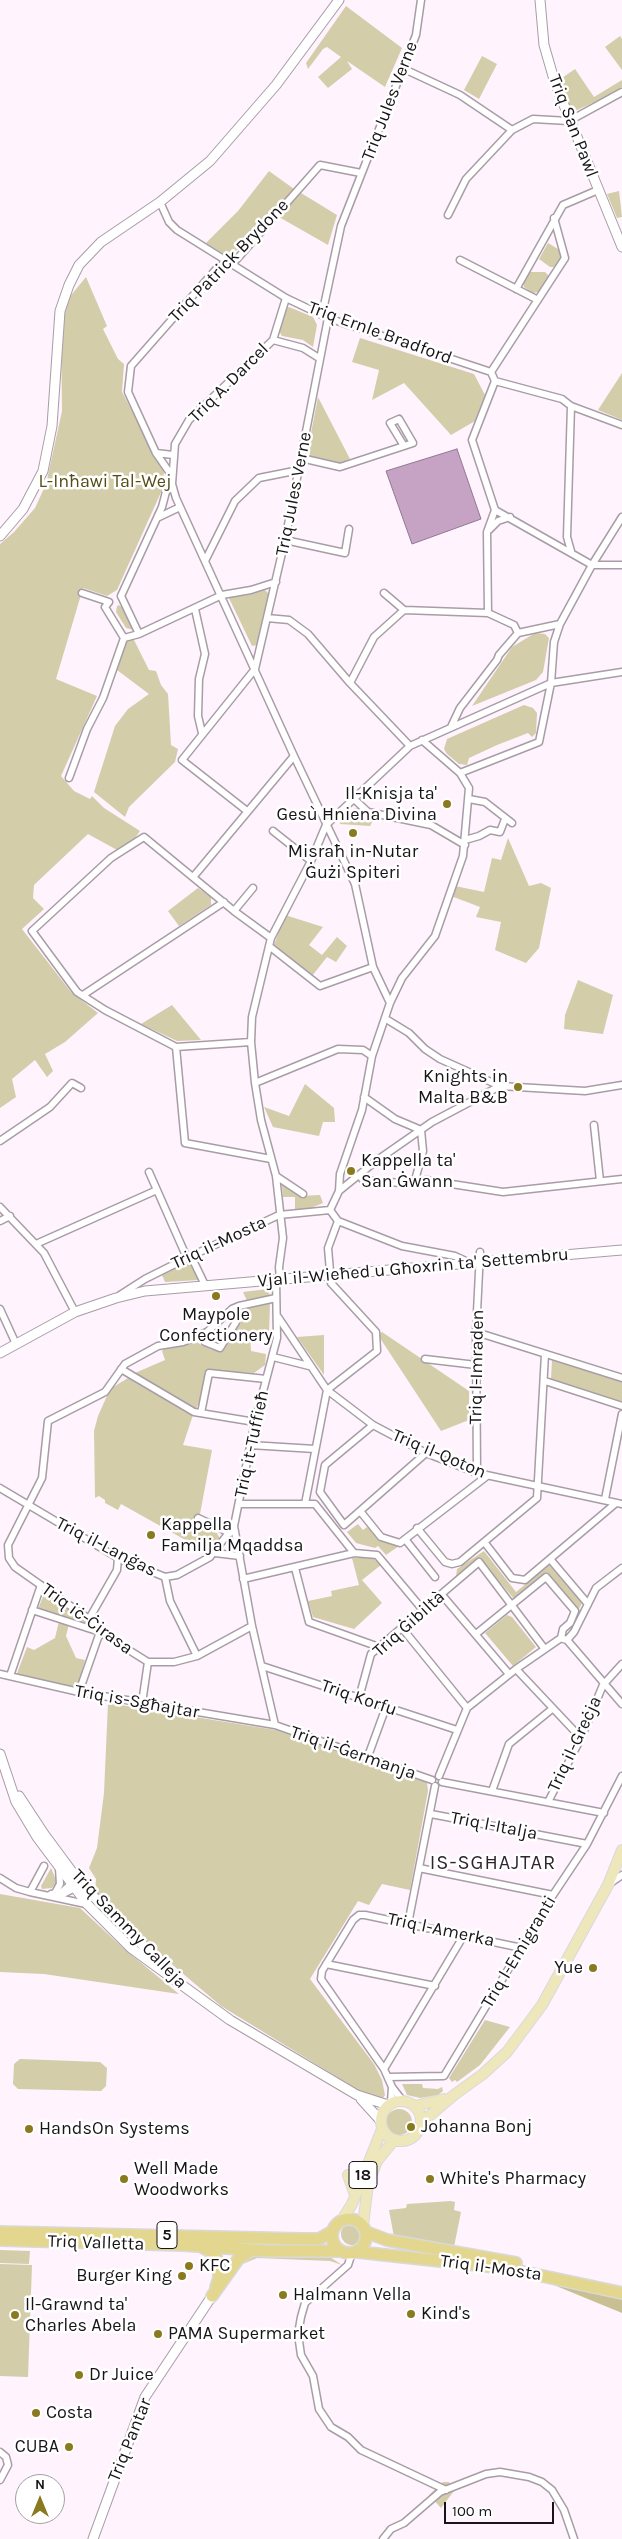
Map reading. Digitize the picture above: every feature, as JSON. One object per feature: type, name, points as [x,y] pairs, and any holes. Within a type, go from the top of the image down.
[{"type":"highway","points":[[342,2220],[356,2220],[365,2228],[366,2241],[349,2252],[333,2242],[333,2231],[342,2220]]},
{"type":"highway","name":"Triq il-Mosta","points":[[365,2228],[387,2240],[504,2260],[622,2287]]},
{"type":"highway","name":"Triq Valletta","points":[[0,2232],[302,2239],[319,2238],[333,2231]]},
{"type":"highway","name":"Triq Valletta","points":[[0,2240],[200,2246],[329,2253],[349,2252]]},
{"type":"highway","points":[[200,2246],[215,2254],[218,2263],[219,2278],[212,2296]]},
{"type":"highway","points":[[212,2296],[239,2258],[254,2250]]},
{"type":"highway","name":"Triq il-Mosta","points":[[349,2252],[505,2268],[622,2293]]},
{"type":"main road","name":"18","points":[[365,2228],[368,2184],[378,2161],[400,2140],[415,2135],[421,2124],[507,2052],[542,2005],[608,1885],[622,1850]]},
{"type":"main road","name":"18","points":[[415,2106],[430,2104],[454,2095]]},
{"type":"main road","points":[[389,2104],[402,2100],[415,2106],[420,2112],[421,2124]]},
{"type":"main road","name":"18","points":[[342,2220],[355,2196],[389,2104]]},
{"type":"main road","points":[[381,2124],[400,2140]]},
{"type":"street","points":[[0,536],[16,520],[31,497],[48,456],[52,426],[58,327],[64,297],[79,265],[98,245],[160,202],[210,160],[244,123],[339,0]]},
{"type":"street","name":"Triq Jules Verne","points":[[255,669],[276,582],[299,470],[341,226],[416,36],[421,0]]},
{"type":"street","name":"Triq San Pawl","points":[[540,0],[544,45],[569,121],[622,247]]},
{"type":"street","points":[[402,68],[460,95],[512,130]]},
{"type":"street","points":[[448,215],[466,178],[512,130],[533,119],[569,121],[622,92]]},
{"type":"street","name":"Triq Patrick Brydone","points":[[156,453],[128,392],[131,366],[218,267],[237,259],[320,165],[361,173]]},
{"type":"street","points":[[516,289],[554,218],[563,205],[598,190]]},
{"type":"street","name":"Triq Ernle Bradford","points":[[160,202],[169,222],[177,230],[286,298],[325,317],[491,372]]},
{"type":"street","points":[[488,613],[487,532],[495,510],[472,440],[495,381],[491,372],[565,258],[554,218]]},
{"type":"street","points":[[460,260],[538,300]]},
{"type":"street","name":"Triq A. Darcel","points":[[172,480],[175,444],[189,420],[273,340],[286,298]]},
{"type":"street","name":"Triq A. Darcel","points":[[273,340],[302,348],[319,358]]},
{"type":"street","points":[[495,381],[562,399],[571,406],[622,425]]},
{"type":"street","points":[[571,406],[567,537],[571,551]]},
{"type":"street","points":[[301,458],[340,467],[404,446]]},
{"type":"street","points":[[156,453],[173,455]]},
{"type":"street","points":[[156,453],[172,480],[180,507],[355,884],[373,967],[390,1003]]},
{"type":"street","points":[[205,561],[235,501],[258,478],[299,470]]},
{"type":"street","points":[[124,638],[105,607],[109,602],[121,596],[162,507],[172,480]]},
{"type":"street","points":[[162,507],[176,498]]},
{"type":"street","points":[[156,518],[180,507]]},
{"type":"street","points":[[495,510],[592,564],[622,565]]},
{"type":"street","points":[[487,532],[498,521],[510,517]]},
{"type":"street","points":[[460,773],[539,742],[551,683],[554,642],[560,624],[592,564],[622,517]]},
{"type":"street","points":[[285,540],[345,553],[349,529]]},
{"type":"street","points":[[554,542],[567,537]]},
{"type":"street","points":[[124,638],[139,634],[222,596],[276,582]]},
{"type":"street","points":[[82,593],[109,602]]},
{"type":"street","points":[[384,593],[404,610],[488,613],[514,625],[518,633]]},
{"type":"street","points":[[121,596],[139,634]]},
{"type":"street","points":[[195,609],[205,654],[199,679],[198,698],[198,716],[202,733]]},
{"type":"street","points":[[350,683],[374,636],[404,610]]},
{"type":"street","points":[[267,618],[289,620],[308,634],[350,683],[410,746]]},
{"type":"street","points":[[452,727],[460,708],[497,660],[499,654],[518,633],[560,624]]},
{"type":"street","points":[[69,778],[87,729],[103,698],[124,638]]},
{"type":"street","points":[[247,811],[182,760],[255,669]]},
{"type":"street","points":[[251,1042],[176,1047],[105,1010],[77,992],[32,931],[111,858],[144,837],[270,938],[311,861],[326,825],[410,746],[551,683],[622,672]]},
{"type":"street","points":[[422,740],[460,773],[470,788],[465,842],[435,936],[402,978],[390,1003],[372,1056],[362,1110],[340,1174],[339,1191],[330,1210],[338,1221],[402,1246],[455,1256],[468,1262]]},
{"type":"street","points":[[194,876],[294,756]]},
{"type":"street","points":[[468,798],[485,802],[512,823]]},
{"type":"street","points":[[354,799],[368,812],[431,826],[465,842],[490,830],[500,832],[505,819]]},
{"type":"street","points":[[273,831],[311,861]]},
{"type":"street","points":[[234,911],[253,888]]},
{"type":"street","points":[[83,995],[224,902]]},
{"type":"street","name":"Triq it-Tuffieħ","points":[[270,938],[252,1017],[251,1042],[255,1083],[276,1176],[283,1238],[276,1298],[277,1338],[255,1422],[234,1526],[252,1626],[275,1725]]},
{"type":"street","points":[[269,946],[320,986],[373,967]]},
{"type":"street","points":[[386,1018],[410,1033],[425,1049],[440,1059],[500,1086],[585,1091],[622,1085]]},
{"type":"street","points":[[176,1047],[185,1143],[271,1159]]},
{"type":"street","points":[[255,1083],[338,1049],[363,1050],[372,1056]]},
{"type":"street","points":[[0,1141],[50,1107],[72,1083],[81,1088]]},
{"type":"street","points":[[339,1191],[421,1130],[500,1086]]},
{"type":"street","points":[[364,1097],[395,1119],[421,1130]]},
{"type":"street","points":[[594,1125],[600,1181]]},
{"type":"street","points":[[414,1184],[422,1151],[421,1130]]},
{"type":"street","points":[[149,1172],[189,1257],[205,1285]]},
{"type":"street","points":[[359,1175],[363,1180],[414,1184],[426,1180],[503,1192],[622,1178]]},
{"type":"street","points":[[276,1176],[303,1194]]},
{"type":"street","points":[[36,1244],[157,1190]]},
{"type":"street","points":[[0,1207],[44,1253],[75,1312]]},
{"type":"street","name":"Triq il-Mosta","points":[[116,1298],[145,1279],[189,1257],[280,1216],[330,1210]]},
{"type":"street","points":[[0,1221],[10,1216]]},
{"type":"street","points":[[306,1504],[327,1390],[377,1351],[376,1332],[331,1283],[328,1248],[338,1221]]},
{"type":"street","name":"Vjal il-Wieħed u Għoxrin ta' Settembru","points":[[0,1353],[75,1312],[116,1298],[145,1291],[468,1262],[479,1257],[622,1250]]},
{"type":"street","name":"Triq l-Imraden","points":[[476,1473],[476,1332],[479,1257]]},
{"type":"street","points":[[255,1422],[194,1412],[121,1369],[158,1346],[183,1342],[207,1332],[232,1309],[276,1298]]},
{"type":"street","points":[[205,1342],[220,1348],[236,1322],[239,1306]]},
{"type":"street","points":[[0,1309],[16,1344]]},
{"type":"street","name":"Triq il-Qoton","points":[[277,1316],[327,1390],[373,1425],[426,1453],[476,1473],[619,1503]]},
{"type":"street","points":[[476,1332],[622,1378]]},
{"type":"street","points":[[417,1528],[446,1562],[452,1564],[460,1562],[537,1498],[545,1354]]},
{"type":"street","points":[[273,1357],[309,1366]]},
{"type":"street","points":[[425,1359],[476,1366]]},
{"type":"street","name":"Triq iċ-Ċirasa","points":[[121,1369],[106,1392],[48,1421],[42,1478],[8,1545],[8,1552],[15,1567],[89,1619],[100,1632],[148,1662],[174,1662],[197,1656],[252,1626]]},
{"type":"street","points":[[201,1413],[209,1373],[266,1379]]},
{"type":"street","points":[[545,1381],[622,1406]]},
{"type":"street","points":[[605,1499],[621,1428],[622,1414]]},
{"type":"street","points":[[373,1425],[325,1465],[320,1492],[344,1525],[426,1453]]},
{"type":"street","points":[[250,1445],[315,1448]]},
{"type":"street","points":[[403,1541],[417,1528],[487,1476]]},
{"type":"street","name":"Triq il-Lanġas","points":[[0,1488],[118,1558],[165,1577],[177,1575],[215,1553],[234,1526]]},
{"type":"street","points":[[485,1543],[512,1578],[525,1580],[619,1503]]},
{"type":"street","points":[[239,1504],[315,1504],[354,1553]]},
{"type":"street","points":[[360,1511],[381,1537],[403,1541],[435,1577]]},
{"type":"street","points":[[198,1518],[230,1533]]},
{"type":"street","points":[[215,1553],[240,1556]]},
{"type":"street","points":[[244,1579],[354,1553],[377,1554],[423,1610]]},
{"type":"street","points":[[89,1619],[117,1570],[118,1558]]},
{"type":"street","points":[[550,1559],[588,1604]]},
{"type":"street","name":"Triq Ġibiltà","points":[[359,1698],[371,1654],[479,1562],[508,1597],[511,1606]]},
{"type":"street","points":[[295,1568],[308,1622],[379,1647]]},
{"type":"street","points":[[408,1924],[430,1814],[433,1783],[439,1786],[457,1730],[467,1708],[544,1648],[574,1632],[596,1588],[622,1568]]},
{"type":"street","points":[[165,1577],[170,1601],[197,1656]]},
{"type":"street","points":[[476,1634],[546,1578],[575,1611],[570,1623],[563,1629],[564,1639],[603,1685],[622,1704]]},
{"type":"street","points":[[10,1676],[41,1585]]},
{"type":"street","points":[[442,1595],[510,1674]]},
{"type":"street","points":[[511,1606],[544,1648]]},
{"type":"street","points":[[32,1610],[100,1632],[79,1692]]},
{"type":"street","points":[[402,1628],[467,1708]]},
{"type":"street","points":[[142,1703],[148,1662]]},
{"type":"street","name":"Triq il-Greċja","points":[[548,1802],[581,1738],[603,1685],[622,1664]]},
{"type":"street","name":"Triq Korfu","points":[[262,1666],[457,1730]]},
{"type":"street","points":[[516,1668],[552,1709],[581,1738]]},
{"type":"street","name":"Triq is-Sgħajtar","points":[[0,1674],[79,1692],[275,1725]]},
{"type":"street","points":[[367,1759],[386,1707]]},
{"type":"street","points":[[492,1791],[509,1744],[552,1709]]},
{"type":"street","name":"Triq il-Ġermanja","points":[[275,1725],[433,1783]]},
{"type":"street","name":"Triq Sammy Calleja","points":[[0,1754],[16,1802],[59,1868],[196,1997]]},
{"type":"street","name":"Triq l-Emigranti","points":[[388,2076],[444,2076],[553,1896],[587,1844],[622,1776]]},
{"type":"street","points":[[440,1779],[492,1791],[604,1812]]},
{"type":"street","name":"Triq Sammy Calleja","points":[[11,1786],[76,1884],[87,1904],[131,1948],[230,2020],[357,2095],[389,2104]]},
{"type":"street","name":"Triq l-Italja","points":[[430,1814],[587,1844]]},
{"type":"street","points":[[30,1892],[44,1866]]},
{"type":"street","points":[[56,1895],[60,1884],[59,1868]]},
{"type":"street","points":[[419,1868],[553,1896]]},
{"type":"street","points":[[608,1885],[622,1876]]},
{"type":"street","points":[[0,1878],[16,1888],[30,1892],[56,1895],[87,1904]]},
{"type":"street","points":[[56,1895],[76,1884]]},
{"type":"street","name":"Triq l-Amerka","points":[[326,1964],[359,1915],[522,1948]]},
{"type":"street","points":[[384,2069],[464,1935]]},
{"type":"street","points":[[402,2100],[392,2087],[384,2069],[323,1983],[321,1975],[326,1964],[435,1986]]},
{"type":"street","points":[[389,2104],[392,2087]]},
{"type":"street","name":"Triq Sammy Calleja","points":[[357,2095],[381,2124]]},
{"type":"street","points":[[349,2252],[350,2262],[305,2303],[301,2317],[298,2334],[301,2355],[313,2376],[319,2409],[331,2427],[348,2436],[361,2450],[443,2491]]},
{"type":"street","name":"Triq Pantar","points":[[93,2539],[145,2397],[212,2296]]},
{"type":"street","points":[[0,2452],[6,2457],[8,2465],[0,2480]]},
{"type":"street","points":[[383,2539],[391,2529],[404,2523],[443,2491],[493,2473],[529,2477],[542,2482],[552,2490],[564,2510],[574,2539]]},
{"type":"green space","points":[[346,6],[402,48],[385,87],[347,61],[352,69],[328,88],[318,77],[341,57],[327,47],[323,49],[308,69],[306,63]]},
{"type":"green space","points":[[620,36],[622,39],[622,70],[605,47]]},
{"type":"green space","points":[[482,56],[497,64],[479,99],[464,90]]},
{"type":"green space","points":[[575,69],[594,97],[622,80],[622,87],[610,95],[575,111],[569,108],[559,80]]},
{"type":"green space","points":[[269,171],[294,189],[241,248],[227,256],[206,243],[238,211]]},
{"type":"green space","points":[[619,191],[622,217],[617,218],[607,194]]},
{"type":"green space","points":[[301,193],[337,215],[328,245],[279,217]]},
{"type":"green space","points":[[548,243],[558,249],[562,256],[554,267],[550,267],[539,259]]},
{"type":"green space","points":[[529,272],[545,272],[549,276],[539,292],[533,293],[524,287],[523,283]]},
{"type":"green space","name":"L-Inħawi Tal-Wej","points":[[86,277],[107,326],[103,329],[118,359],[124,364],[122,392],[164,472],[162,490],[117,590],[107,596],[83,588],[56,679],[97,696],[61,776],[74,791],[90,799],[92,796],[104,808],[140,831],[135,838],[117,850],[88,834],[34,885],[33,898],[44,909],[22,929],[71,992],[98,1013],[65,1042],[45,1054],[53,1071],[47,1077],[35,1060],[12,1079],[16,1097],[0,1108],[0,544],[14,532],[35,508],[46,484],[62,411],[61,332],[68,299]]},
{"type":"green space","points":[[289,307],[313,317],[317,325],[313,347],[303,340],[282,336],[279,331],[286,309]]},
{"type":"green space","points":[[360,338],[474,374],[485,395],[475,421],[451,435],[404,383],[372,400],[379,370],[352,362]]},
{"type":"green space","points":[[622,373],[622,420],[598,410]]},
{"type":"green space","points":[[318,397],[350,459],[340,463],[310,456],[309,443]]},
{"type":"green space","points":[[265,590],[269,594],[257,645],[252,646],[228,596],[249,595]]},
{"type":"green space","points":[[119,605],[123,608],[134,630],[126,628],[116,612]]},
{"type":"green space","points":[[535,633],[545,634],[549,638],[543,672],[536,680],[472,706],[512,647]]},
{"type":"green space","points":[[133,638],[149,670],[156,671],[161,685],[168,694],[171,745],[178,749],[175,762],[129,807],[125,817],[94,792],[115,726],[128,709],[149,694],[117,670],[121,650],[126,642]]},
{"type":"green space","points":[[524,705],[533,708],[537,713],[536,733],[532,737],[528,733],[497,745],[469,758],[467,765],[459,764],[444,749],[447,739]]},
{"type":"green space","points":[[358,807],[374,819],[370,826],[340,824],[341,816]]},
{"type":"green space","points":[[508,838],[529,886],[541,883],[551,888],[539,948],[526,963],[495,950],[501,922],[476,917],[480,907],[451,896],[455,886],[484,892],[492,858],[501,860]]},
{"type":"green space","points":[[198,888],[211,897],[211,905],[179,926],[168,911]]},
{"type":"green space","points":[[285,915],[323,927],[309,945],[322,955],[337,937],[347,946],[336,962],[327,957],[312,976],[274,945]]},
{"type":"green space","points":[[578,980],[613,995],[603,1034],[564,1029],[565,1015]]},
{"type":"green space","points":[[172,1005],[201,1040],[177,1041],[141,1024]]},
{"type":"green space","points":[[305,1084],[334,1108],[335,1122],[323,1122],[319,1136],[273,1127],[264,1107],[289,1116]]},
{"type":"green space","points":[[282,1185],[297,1192],[299,1196],[320,1195],[323,1203],[311,1208],[295,1210],[295,1197],[283,1197]]},
{"type":"green space","points":[[191,1261],[199,1280],[165,1282],[162,1275]]},
{"type":"green space","points":[[268,1289],[270,1296],[248,1303],[243,1292]]},
{"type":"green space","points":[[270,1301],[269,1335],[250,1337],[251,1351],[266,1354],[265,1365],[254,1373],[205,1371],[201,1397],[196,1409],[135,1373],[165,1360],[162,1351],[166,1347],[192,1340],[212,1350],[214,1348],[222,1349],[237,1322],[242,1307]]},
{"type":"green space","points":[[382,1332],[469,1391],[469,1420],[441,1431],[378,1335]]},
{"type":"green space","points":[[324,1335],[324,1375],[297,1337]]},
{"type":"green space","points":[[552,1360],[622,1382],[622,1402],[551,1379]]},
{"type":"green space","points":[[128,1378],[193,1415],[183,1445],[212,1450],[200,1514],[194,1522],[217,1533],[220,1539],[207,1552],[121,1504],[118,1510],[105,1503],[105,1500],[99,1496],[95,1498],[94,1431],[98,1416],[110,1389]]},
{"type":"green space","points":[[358,1524],[363,1530],[367,1527],[380,1538],[399,1546],[386,1555],[378,1546],[375,1548],[356,1543],[347,1532]]},
{"type":"green space","points":[[484,1551],[516,1592],[549,1565],[582,1603],[578,1611],[547,1574],[515,1600],[480,1559],[456,1577],[457,1569]]},
{"type":"green space","points":[[372,1557],[381,1565],[362,1580],[382,1603],[354,1629],[313,1617],[308,1601],[332,1596],[331,1591],[359,1585],[352,1558]]},
{"type":"green space","points":[[45,1592],[86,1623],[38,1609]]},
{"type":"green space","points":[[507,1615],[512,1617],[536,1647],[513,1666],[485,1633]]},
{"type":"green space","points":[[59,1621],[69,1624],[66,1636],[76,1658],[85,1660],[77,1689],[16,1676],[27,1647],[34,1650],[55,1638]]},
{"type":"green space","points":[[108,1703],[276,1730],[427,1782],[428,1791],[410,1890],[382,1884],[369,1905],[358,1901],[310,1979],[374,2064],[382,2080],[385,2095],[383,2098],[368,2096],[221,2006],[134,1932],[95,1892],[96,1879],[89,1868],[97,1848],[104,1793]]},
{"type":"green space","points":[[51,1868],[57,1882],[52,1888],[42,1889],[41,1886]]},
{"type":"green space","points":[[0,1894],[80,1908],[123,1948],[179,1994],[44,1974],[0,1972]]},
{"type":"green space","points":[[485,2020],[510,2027],[480,2065],[457,2082],[455,2080],[452,2082],[449,2078]]},
{"type":"green space","points":[[20,2059],[100,2062],[107,2068],[106,2086],[101,2091],[18,2089],[13,2084],[14,2064]]},
{"type":"green space","points":[[402,2084],[422,2084],[423,2088],[438,2089],[442,2087],[443,2091],[438,2095],[420,2098],[407,2095]]},
{"type":"green space","points":[[399,2109],[408,2113],[412,2122],[408,2131],[399,2135],[390,2131],[386,2122],[390,2113]]},
{"type":"green space","points":[[455,2202],[454,2210],[461,2212],[454,2247],[394,2237],[389,2210],[406,2208],[407,2204]]},
{"type":"green space","points":[[352,2223],[360,2226],[363,2234],[360,2242],[352,2245],[344,2242],[341,2234],[344,2226]]},
{"type":"green space","points":[[0,2250],[30,2251],[29,2264],[0,2263]]},
{"type":"green space","points":[[249,2255],[330,2257],[342,2265],[330,2261],[257,2258],[238,2266]]},
{"type":"green space","name":"Il-Grawnd ta' Charles Abela","points":[[0,2264],[32,2265],[28,2377],[0,2376]]},
{"type":"green space","points":[[443,2482],[449,2482],[454,2491],[441,2508],[429,2495]]},
{"type":"shaded area","points":[[457,449],[481,519],[412,544],[386,471]]},
{"type":"shaded area","points":[[493,2273],[552,2278],[622,2298],[622,2313],[549,2283]]},
{"type":"place","name":"Il-Knisja ta' Gesù Ħniena Divina","points":[[447,804]]},
{"type":"place","name":"Misraħ in-Nutar Ġużi Spiteri","points":[[353,833]]},
{"type":"place","name":"Knights in Malta B&B","points":[[518,1087]]},
{"type":"place","name":"Kappella ta' San Ġwann","points":[[351,1171]]},
{"type":"place","name":"Maypole Confectionery","points":[[216,1296]]},
{"type":"place","name":"Kappella Familja Mqaddsa","points":[[151,1535]]},
{"type":"place","name":"Yue","points":[[593,1968]]},
{"type":"place","name":"Johanna Bonj","points":[[411,2127]]},
{"type":"place","name":"HandsOn Systems","points":[[29,2129]]},
{"type":"place","name":"Well Made Woodworks","points":[[124,2179]]},
{"type":"place","name":"White's Pharmacy","points":[[430,2179]]},
{"type":"place","name":"KFC","points":[[189,2266]]},
{"type":"place","name":"Burger King","points":[[182,2276]]},
{"type":"place","name":"Halmann Vella","points":[[283,2295]]},
{"type":"place","name":"Kind's","points":[[411,2314]]},
{"type":"place","name":"Il-Grawnd ta' Charles Abela","points":[[15,2315]]},
{"type":"place","name":"PAMA Supermarket","points":[[158,2334]]},
{"type":"place","name":"Dr Juice","points":[[79,2375]]},
{"type":"place","name":"Costa","points":[[36,2413]]},
{"type":"place","name":"CUBA","points":[[69,2447]]},
{"type":"district","name":"IS-SGĦAJTAR","points":[[493,1863]]}]
